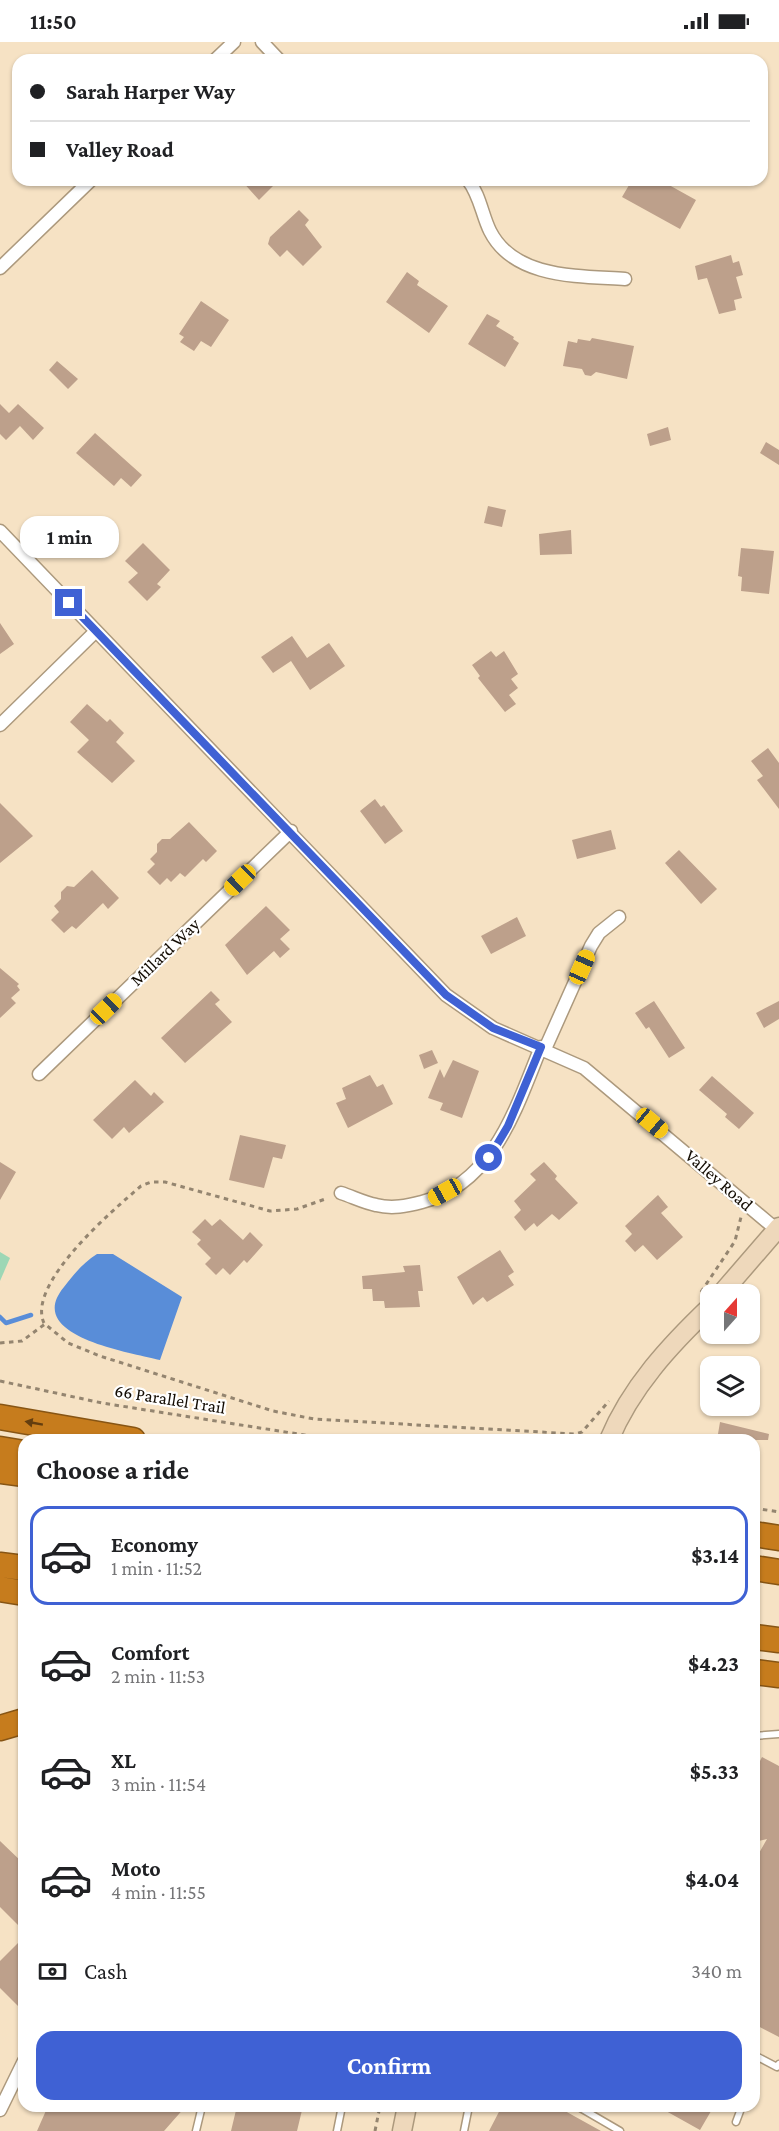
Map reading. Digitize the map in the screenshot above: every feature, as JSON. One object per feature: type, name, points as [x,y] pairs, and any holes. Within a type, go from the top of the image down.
[{"type":"highway","points":[[2,1417],[99,1434]]},
{"type":"highway","points":[[0,1449],[18,1452]]},
{"type":"highway","points":[[0,1471],[18,1473]]},
{"type":"highway","points":[[760,1535],[779,1538]]},
{"type":"highway","points":[[0,1565],[18,1567]]},
{"type":"highway","points":[[760,1569],[779,1572]]},
{"type":"highway","points":[[0,1590],[18,1592]]},
{"type":"highway","points":[[760,1638],[779,1640]]},
{"type":"highway","points":[[760,1673],[779,1675]]},
{"type":"highway","points":[[0,1728],[18,1723]]},
{"type":"main road","points":[[730,1284],[778,1228]]},
{"type":"main road","points":[[612,1434],[631,1398],[657,1362],[700,1316]]},
{"type":"main road","points":[[402,2131],[406,2112]]},
{"type":"street","points":[[221,54],[234,42]]},
{"type":"street","points":[[262,42],[273,54]]},
{"type":"street","points":[[0,268],[85,186]]},
{"type":"street","points":[[471,186],[491,232],[503,249],[515,259],[545,271],[625,279]]},
{"type":"street","name":"Valley Road","points":[[0,531],[291,831],[446,995],[493,1028],[543,1048],[584,1068],[778,1228]]},
{"type":"street","points":[[0,725],[96,631]]},
{"type":"street","name":"Millard Way","points":[[39,1074],[291,831]]},
{"type":"street","points":[[341,1193],[376,1205],[392,1207],[433,1199],[457,1186],[489,1158],[500,1143],[591,946],[599,933],[619,917]]},
{"type":"street","points":[[0,2110],[18,2073]]},
{"type":"lane","points":[[760,1736],[779,1734]]},
{"type":"lane","points":[[760,2058],[777,2067],[779,2064]]},
{"type":"lane","points":[[196,2131],[201,2112]]},
{"type":"lane","points":[[337,2131],[341,2112]]},
{"type":"lane","points":[[464,2131],[468,2112]]},
{"type":"lane","points":[[587,2112],[620,2131]]},
{"type":"lane","points":[[736,2122],[740,2112]]},
{"type":"path","points":[[341,1193],[297,1209],[278,1211],[165,1182],[151,1182],[141,1186],[65,1259],[41,1301],[41,1315],[45,1324],[55,1335],[80,1349],[297,1417],[575,1434],[582,1432],[616,1395]]},
{"type":"path","points":[[0,1343],[22,1341],[45,1324]]},
{"type":"path","name":"66 Parallel Trail","points":[[0,1381],[102,1403],[298,1434]]},
{"type":"path","points":[[760,1509],[779,1512]]},
{"type":"path","points":[[375,2131],[379,2112]]},
{"type":"green space","points":[[0,1252],[10,1258],[0,1281]]},
{"type":"water","points":[[97,1254],[113,1254],[182,1297],[160,1360],[85,1339],[68,1330],[57,1318],[55,1304],[64,1287],[87,1261]]},
{"type":"building","points":[[246,186],[273,186],[259,200]]},
{"type":"building","points":[[628,186],[671,186],[696,200],[680,229],[622,197]]},
{"type":"building","points":[[299,210],[309,220],[305,225],[322,247],[303,266],[287,250],[280,257],[268,244],[270,237]]},
{"type":"building","points":[[731,255],[733,263],[739,261],[743,275],[736,277],[742,298],[734,300],[736,310],[719,314],[707,278],[698,280],[695,266]]},
{"type":"building","points":[[407,272],[419,281],[417,285],[448,306],[429,333],[386,302]]},
{"type":"building","points":[[201,301],[229,320],[211,347],[201,341],[194,351],[180,342],[184,337],[179,334]]},
{"type":"building","points":[[487,314],[500,321],[496,326],[514,337],[513,339],[519,343],[505,367],[468,344]]},
{"type":"building","points":[[592,338],[634,346],[627,379],[596,372],[591,376],[585,375],[582,369],[563,366],[568,341],[577,343],[578,339],[590,341]]},
{"type":"building","points":[[57,361],[78,379],[68,389],[49,370]]},
{"type":"building","points":[[0,404],[9,413],[18,404],[44,428],[33,440],[20,426],[6,440],[0,434]]},
{"type":"building","points":[[668,427],[671,440],[650,446],[647,434]]},
{"type":"building","points":[[95,433],[142,475],[131,487],[121,478],[114,486],[76,453]]},
{"type":"building","points":[[766,442],[779,450],[779,465],[760,453]]},
{"type":"building","points":[[488,506],[506,510],[502,527],[484,523]]},
{"type":"building","points":[[571,530],[572,554],[540,555],[539,534]]},
{"type":"building","points":[[143,543],[170,570],[157,584],[161,587],[147,601],[128,582],[138,573],[125,561]]},
{"type":"building","points":[[741,548],[774,551],[769,594],[741,591],[742,577],[738,576]]},
{"type":"building","points":[[0,623],[14,644],[0,654]]},
{"type":"building","points":[[292,636],[307,658],[329,643],[345,666],[310,690],[291,661],[273,673],[261,657]]},
{"type":"building","points":[[491,651],[496,657],[504,651],[518,674],[511,679],[518,688],[509,695],[516,704],[505,712],[478,678],[480,676],[472,665]]},
{"type":"building","points":[[87,704],[107,722],[110,719],[124,733],[116,742],[135,761],[112,783],[77,752],[89,740],[70,722]]},
{"type":"building","points":[[768,748],[779,763],[779,809],[757,780],[763,776],[751,761]]},
{"type":"building","points":[[375,799],[381,807],[384,805],[403,831],[385,844],[360,811]]},
{"type":"building","points":[[0,803],[33,836],[0,863]]},
{"type":"building","points":[[189,822],[217,851],[206,862],[203,859],[185,877],[180,873],[171,882],[167,878],[160,885],[147,872],[155,864],[150,859],[157,852],[157,844],[162,839],[170,839]]},
{"type":"building","points":[[611,830],[616,849],[577,859],[572,840]]},
{"type":"building","points":[[679,850],[717,889],[701,904],[665,863]]},
{"type":"building","points":[[92,870],[119,898],[108,909],[103,903],[76,929],[72,926],[64,933],[51,920],[59,912],[54,906],[61,899],[61,892],[67,886],[74,887]]},
{"type":"building","points":[[266,906],[290,930],[280,939],[290,949],[280,958],[274,951],[247,975],[225,945]]},
{"type":"building","points":[[517,917],[526,936],[491,954],[481,936]]},
{"type":"building","points":[[0,968],[19,984],[17,986],[20,990],[11,998],[16,1003],[0,1018]]},
{"type":"building","points":[[211,991],[220,1000],[215,1004],[232,1022],[185,1063],[161,1038]]},
{"type":"building","points":[[654,1001],[685,1048],[669,1058],[649,1027],[646,1029],[635,1013]]},
{"type":"building","points":[[779,1001],[779,1019],[764,1028],[756,1013]]},
{"type":"building","points":[[432,1050],[438,1063],[424,1069],[419,1055]]},
{"type":"building","points":[[453,1060],[479,1071],[462,1118],[440,1110],[443,1103],[428,1098],[440,1069],[444,1078]]},
{"type":"building","points":[[370,1075],[377,1087],[383,1084],[393,1104],[348,1128],[336,1103],[346,1099],[342,1088]]},
{"type":"building","points":[[712,1076],[754,1113],[739,1129],[725,1117],[727,1114],[699,1090]]},
{"type":"building","points":[[135,1080],[151,1096],[154,1092],[164,1102],[129,1133],[124,1127],[112,1139],[93,1120]]},
{"type":"building","points":[[240,1135],[286,1145],[282,1159],[273,1157],[264,1188],[229,1180]]},
{"type":"building","points":[[0,1162],[16,1172],[0,1200]]},
{"type":"building","points":[[544,1162],[557,1176],[555,1179],[578,1203],[559,1220],[552,1214],[537,1227],[534,1223],[525,1231],[514,1217],[521,1210],[514,1201],[536,1180],[530,1174]]},
{"type":"building","points":[[658,1195],[668,1207],[661,1213],[683,1237],[657,1260],[643,1245],[635,1252],[625,1241],[632,1234],[625,1226]]},
{"type":"building","points":[[205,1219],[212,1226],[220,1219],[243,1240],[250,1232],[263,1245],[247,1263],[244,1260],[230,1275],[223,1268],[216,1275],[205,1264],[211,1258],[197,1244],[201,1240],[192,1232]]},
{"type":"building","points":[[500,1250],[514,1272],[508,1276],[514,1285],[487,1302],[483,1297],[473,1305],[457,1277]]},
{"type":"building","points":[[420,1265],[423,1291],[418,1291],[420,1307],[385,1308],[384,1301],[373,1301],[372,1289],[363,1289],[362,1276],[405,1272],[403,1266]]},
{"type":"building","points":[[720,1422],[769,1434],[768,1440],[760,1440],[760,1434],[718,1434]]},
{"type":"building","points":[[762,1757],[779,1766],[779,2037],[760,2027],[760,1851],[767,1839],[760,1841],[760,1761]]},
{"type":"building","points":[[0,1841],[18,1858],[18,1925],[0,1907]]},
{"type":"building","points":[[18,1943],[18,2006],[0,1988],[0,1961]]},
{"type":"building","points":[[45,2112],[181,2112],[164,2131],[37,2131]]},
{"type":"building","points":[[236,2112],[302,2112],[297,2131],[231,2131]]},
{"type":"building","points":[[499,2112],[567,2112],[601,2131],[489,2131]]},
{"type":"building","points":[[668,2112],[710,2112],[700,2130]]},
{"type":"waterway","points":[[0,1317],[6,1323],[31,1315]]},
{"type":"route","points":[[69,603],[251,793],[291,831],[446,995],[493,1028],[541,1047],[508,1126],[500,1143],[489,1158]]}]
